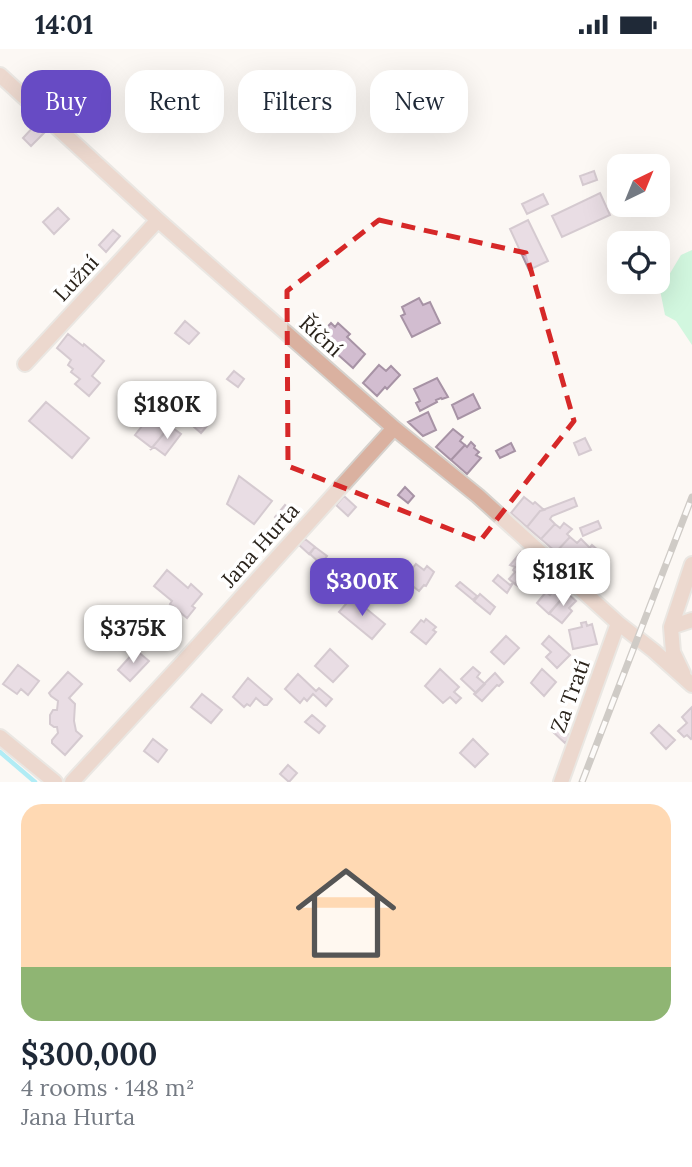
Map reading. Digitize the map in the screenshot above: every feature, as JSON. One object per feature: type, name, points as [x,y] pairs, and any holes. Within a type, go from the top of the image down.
[{"type":"street","name":"Říční","points":[[0,75],[394,428],[478,496],[618,624],[689,681]]},
{"type":"street","name":"Lužní","points":[[25,365],[159,220]]},
{"type":"street","name":"Jana Hurta","points":[[72,782],[394,428]]},
{"type":"street","points":[[689,681],[673,652],[671,627],[692,564]]},
{"type":"street","points":[[671,627],[692,620]]},
{"type":"street","name":"Za Tratí","points":[[561,782],[618,624]]},
{"type":"street","points":[[0,737],[55,782]]},
{"type":"highlighted area","points":[[379,220],[526,253],[574,421],[480,541],[288,466],[287,291]]},
{"type":"green space","points":[[692,250],[692,345],[676,321],[665,315],[661,294],[670,294],[670,273],[681,255]]},
{"type":"building","points":[[28,133],[44,133],[31,146],[23,138]]},
{"type":"building","points":[[594,171],[597,180],[583,185],[580,176]]},
{"type":"building","points":[[600,193],[607,208],[607,216],[562,237],[552,216]]},
{"type":"building","points":[[543,194],[548,204],[527,214],[522,204]]},
{"type":"building","points":[[58,208],[69,219],[54,234],[43,222]]},
{"type":"building","points":[[528,220],[548,261],[529,270],[510,229]]},
{"type":"building","points":[[113,230],[120,236],[106,252],[99,245]]},
{"type":"building","points":[[419,298],[423,305],[430,302],[440,323],[412,337],[401,316],[405,314],[402,307]]},
{"type":"building","points":[[185,321],[199,333],[189,344],[175,333]]},
{"type":"building","points":[[331,323],[335,327],[338,323],[350,334],[347,337],[365,354],[353,368],[318,337]]},
{"type":"building","points":[[68,334],[104,361],[92,376],[100,383],[89,396],[75,384],[80,379],[71,372],[73,369],[68,365],[71,360],[57,348]]},
{"type":"building","points":[[379,365],[386,371],[391,366],[400,375],[377,396],[363,383]]},
{"type":"building","points":[[234,371],[244,379],[238,387],[227,379]]},
{"type":"building","points":[[437,378],[448,397],[436,400],[437,402],[420,411],[416,403],[420,401],[414,389]]},
{"type":"building","points":[[473,394],[480,408],[458,419],[452,405]]},
{"type":"building","points":[[46,402],[89,438],[72,458],[29,421]]},
{"type":"building","points":[[199,406],[213,419],[201,433],[186,420]]},
{"type":"building","points":[[428,412],[436,430],[423,436],[408,422]]},
{"type":"building","points":[[150,416],[167,429],[152,448],[135,435]]},
{"type":"building","points":[[170,426],[181,434],[165,455],[154,447],[150,450]]},
{"type":"building","points":[[453,429],[463,437],[460,441],[465,445],[451,460],[436,447]]},
{"type":"building","points":[[585,438],[591,450],[579,455],[574,443]]},
{"type":"building","points":[[471,442],[479,452],[476,455],[481,458],[467,474],[451,460]]},
{"type":"building","points":[[511,443],[515,451],[500,458],[496,451]]},
{"type":"building","points":[[239,476],[272,501],[254,524],[227,504]]},
{"type":"building","points":[[405,487],[414,496],[408,503],[398,495]]},
{"type":"building","points":[[344,496],[356,507],[348,516],[336,505]]},
{"type":"building","points":[[524,497],[544,510],[540,511],[527,527],[511,513]]},
{"type":"building","points":[[574,498],[577,506],[552,516],[550,519],[555,524],[541,539],[527,527],[540,511]]},
{"type":"building","points":[[285,505],[296,514],[286,526],[275,517]]},
{"type":"building","points":[[598,521],[601,528],[583,536],[580,528]]},
{"type":"building","points":[[564,523],[572,529],[567,534],[570,537],[556,552],[541,539],[555,524],[560,528]]},
{"type":"building","points":[[570,537],[577,543],[581,539],[590,548],[573,567],[556,552]]},
{"type":"building","points":[[305,539],[315,547],[309,554],[299,545]]},
{"type":"building","points":[[592,545],[598,550],[588,555],[602,564],[586,578],[573,567]]},
{"type":"building","points":[[315,547],[327,556],[321,564],[310,554]]},
{"type":"building","points":[[521,552],[533,563],[515,584],[509,579],[515,572],[515,567],[510,565]]},
{"type":"building","points":[[533,563],[548,576],[538,587],[533,587],[525,580],[519,587],[515,584]]},
{"type":"building","points":[[416,564],[424,570],[427,566],[434,572],[426,586],[419,591],[404,579]]},
{"type":"building","points":[[167,570],[188,588],[191,584],[202,594],[192,606],[195,608],[187,618],[154,586]]},
{"type":"building","points":[[498,575],[510,585],[513,583],[507,593],[493,581]]},
{"type":"building","points":[[460,582],[477,596],[473,600],[456,586]]},
{"type":"building","points":[[557,586],[566,594],[549,614],[537,603],[546,592],[550,595]]},
{"type":"building","points":[[567,593],[576,601],[569,608],[572,611],[562,623],[549,613]]},
{"type":"building","points":[[480,594],[495,607],[490,614],[474,601]]},
{"type":"building","points":[[352,597],[385,624],[372,639],[339,612]]},
{"type":"building","points":[[426,619],[436,627],[433,630],[436,632],[426,644],[411,632],[421,620],[424,622]]},
{"type":"building","points":[[586,622],[587,626],[592,624],[597,644],[573,649],[569,630],[582,627],[581,623]]},
{"type":"building","points":[[506,636],[519,648],[504,664],[491,652]]},
{"type":"building","points":[[549,636],[570,655],[557,668],[546,657],[551,652],[542,644]]},
{"type":"building","points":[[330,649],[348,666],[333,682],[315,666]]},
{"type":"building","points":[[136,650],[149,661],[130,681],[118,670]]},
{"type":"building","points":[[18,665],[39,681],[28,695],[21,689],[17,694],[3,684]]},
{"type":"building","points":[[473,667],[480,673],[477,677],[485,684],[476,693],[461,679]]},
{"type":"building","points":[[440,669],[459,687],[454,692],[461,698],[456,703],[450,697],[443,703],[425,686]]},
{"type":"building","points":[[542,669],[556,682],[544,696],[531,683]]},
{"type":"building","points":[[68,672],[82,684],[69,698],[75,704],[76,731],[82,736],[65,755],[52,743],[58,733],[57,727],[50,724],[50,715],[53,710],[57,710],[58,701],[49,693]]},
{"type":"building","points":[[495,673],[503,682],[482,701],[474,694]]},
{"type":"building","points":[[298,674],[316,691],[319,688],[332,699],[326,706],[313,694],[307,701],[304,698],[300,703],[285,689]]},
{"type":"building","points":[[248,678],[272,699],[267,705],[256,698],[250,706],[247,704],[244,707],[233,697]]},
{"type":"building","points":[[202,694],[222,710],[211,723],[191,707]]},
{"type":"building","points":[[692,707],[691,739],[678,731],[687,723],[682,717]]},
{"type":"building","points":[[312,715],[325,726],[319,733],[305,722]]},
{"type":"building","points":[[558,725],[571,737],[565,743],[552,731]]},
{"type":"building","points":[[659,725],[675,740],[666,749],[651,733]]},
{"type":"building","points":[[153,739],[167,750],[158,762],[144,751]]},
{"type":"building","points":[[473,739],[488,754],[475,767],[460,753]]},
{"type":"building","points":[[288,765],[297,773],[289,782],[280,774]]},
{"type":"waterway","points":[[0,752],[35,782]]},
{"type":"railway","points":[[582,782],[692,497]]}]
